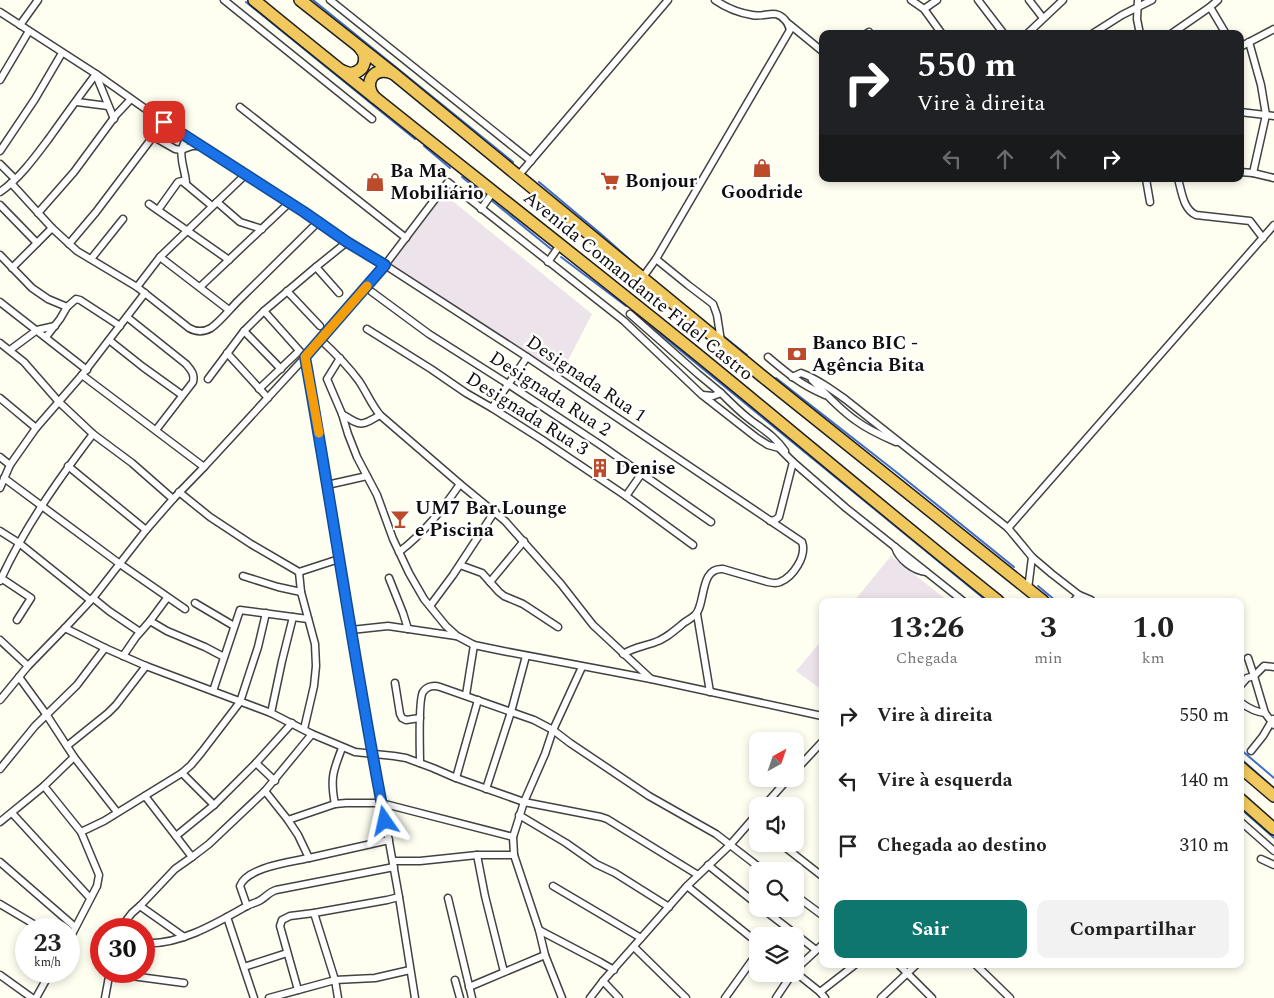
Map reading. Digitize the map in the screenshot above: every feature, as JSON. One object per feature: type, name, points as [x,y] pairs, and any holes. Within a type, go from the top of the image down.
[{"type":"highway","name":"Avenida Comandante Fidel Castro","points":[[254,0],[560,245],[633,309],[694,352],[994,598]]},
{"type":"highway","name":"Avenida Comandante Fidel Castro","points":[[300,0],[394,74],[721,342],[1039,598]]},
{"type":"highway","points":[[342,70],[346,73],[354,73],[362,68],[365,59],[360,48]]},
{"type":"highway","points":[[375,98],[369,88],[372,77],[382,71],[394,74]]},
{"type":"highway","points":[[1244,770],[1274,796]]},
{"type":"highway","points":[[1244,803],[1274,829]]},
{"type":"street","points":[[20,25],[38,0]]},
{"type":"street","points":[[224,0],[372,119]]},
{"type":"street","points":[[233,7],[239,0]]},
{"type":"street","points":[[330,0],[531,161]]},
{"type":"street","points":[[518,176],[668,0]]},
{"type":"street","points":[[715,0],[725,6],[755,16],[779,14],[819,49]]},
{"type":"street","points":[[911,0],[924,9],[939,30]]},
{"type":"street","points":[[924,9],[937,0]]},
{"type":"street","points":[[978,0],[1001,30]]},
{"type":"street","points":[[1029,0],[1043,18]]},
{"type":"street","points":[[1032,30],[1063,0]]},
{"type":"street","points":[[1098,30],[1138,4],[1152,0]]},
{"type":"street","points":[[1177,30],[1218,0]]},
{"type":"street","points":[[1138,4],[1137,19],[1139,30]]},
{"type":"street","points":[[1210,7],[1224,30]]},
{"type":"street","name":"Designada Rua 1","points":[[0,12],[347,242],[527,357],[802,542],[803,552],[801,558],[791,574],[786,579],[775,583],[723,569],[716,570],[707,579],[696,614]]},
{"type":"street","points":[[643,277],[656,259],[790,33],[788,23]]},
{"type":"street","points":[[1244,45],[1274,29]]},
{"type":"street","points":[[0,80],[29,31]]},
{"type":"street","points":[[1249,42],[1266,115],[1252,173]]},
{"type":"street","points":[[0,151],[35,99],[62,53]]},
{"type":"street","points":[[0,192],[13,181],[39,152],[96,74]]},
{"type":"street","points":[[96,74],[114,119]]},
{"type":"street","points":[[38,213],[74,172],[131,99]]},
{"type":"street","points":[[77,102],[108,106]]},
{"type":"street","points":[[240,107],[406,238]]},
{"type":"street","points":[[1244,112],[1274,116]]},
{"type":"street","points":[[69,244],[96,212],[164,122]]},
{"type":"street","points":[[154,137],[175,149],[181,150],[192,146],[201,146]]},
{"type":"street","points":[[186,183],[181,150],[187,137]]},
{"type":"street","points":[[0,164],[38,213],[77,251],[137,287],[193,330],[204,331],[214,326],[318,222]]},
{"type":"street","points":[[1244,172],[1274,178]]},
{"type":"street","points":[[137,287],[160,257],[186,230],[245,175]]},
{"type":"street","points":[[158,210],[178,182],[182,181],[240,222],[262,229]]},
{"type":"street","points":[[0,700],[28,666],[91,599],[173,498],[321,340],[385,265],[448,182],[624,321],[702,394],[757,438],[768,445],[779,448],[846,508],[958,598]]},
{"type":"street","points":[[1147,182],[1150,202]]},
{"type":"street","points":[[1179,182],[1186,205],[1193,214],[1250,221],[1263,238]]},
{"type":"street","points":[[481,209],[493,192]]},
{"type":"street","points":[[200,287],[289,203]]},
{"type":"street","points":[[149,204],[229,260]]},
{"type":"street","points":[[0,205],[37,243]]},
{"type":"street","points":[[91,259],[123,219]]},
{"type":"street","points":[[1008,528],[1274,226]]},
{"type":"street","points":[[12,268],[52,228]]},
{"type":"street","points":[[208,379],[244,331],[264,311],[347,242]]},
{"type":"street","points":[[548,262],[560,245]]},
{"type":"street","points":[[0,255],[32,288],[43,296],[67,307]]},
{"type":"street","points":[[160,257],[229,310]]},
{"type":"street","points":[[656,259],[713,304],[716,310],[721,342]]},
{"type":"street","points":[[316,267],[339,292]]},
{"type":"street","points":[[287,291],[320,326]]},
{"type":"street","name":"Designada Rua 2","points":[[372,292],[429,334],[642,473],[711,522]]},
{"type":"street","points":[[0,488],[10,466],[36,428],[85,372],[145,293]]},
{"type":"street","points":[[46,337],[67,307],[76,299],[120,326]]},
{"type":"street","points":[[0,302],[18,318],[46,337],[85,372],[204,467]]},
{"type":"street","points":[[624,321],[633,309],[690,368],[779,442],[793,462],[779,517],[770,522]]},
{"type":"street","points":[[264,311],[305,357],[338,559],[399,897],[415,998]]},
{"type":"street","points":[[127,317],[192,370],[193,382],[156,430]]},
{"type":"street","points":[[10,350],[37,330],[55,326]]},
{"type":"street","name":"Designada Rua 3","points":[[366,329],[492,408],[626,496],[693,545]]},
{"type":"street","points":[[244,331],[281,369]]},
{"type":"street","points":[[109,340],[182,395]]},
{"type":"street","points":[[321,340],[340,358],[361,384],[373,407],[380,415],[511,526],[564,588],[589,621],[651,679]]},
{"type":"street","points":[[0,343],[24,362],[59,402],[92,434],[173,498]]},
{"type":"street","points":[[260,389],[299,351]]},
{"type":"street","points":[[227,353],[268,398]]},
{"type":"street","points":[[492,408],[527,357]]},
{"type":"street","points":[[768,357],[808,388],[828,396]]},
{"type":"street","points":[[340,358],[327,379],[357,457],[380,500],[399,552],[424,599],[446,626],[457,636],[474,645],[651,679],[819,715]]},
{"type":"street","points":[[792,377],[801,373],[824,384],[845,398],[1008,528],[1032,557],[1079,595],[1086,598]]},
{"type":"street","points":[[808,376],[854,419],[884,437],[905,446]]},
{"type":"street","points":[[702,394],[713,396],[721,393]]},
{"type":"street","points":[[0,398],[36,428]]},
{"type":"street","points":[[342,414],[361,424],[366,424],[380,415]]},
{"type":"street","points":[[744,414],[757,438]]},
{"type":"street","points":[[17,620],[31,598],[1,579],[19,543],[41,506],[92,434]]},
{"type":"street","points":[[0,457],[10,466]]},
{"type":"street","points":[[68,466],[146,530]]},
{"type":"street","points":[[626,496],[642,473]]},
{"type":"street","points":[[327,484],[367,476]]},
{"type":"street","points":[[4,478],[120,564],[185,609]]},
{"type":"street","points":[[399,552],[432,522],[460,484]]},
{"type":"street","points":[[179,492],[210,517],[244,540],[299,572],[338,559]]},
{"type":"street","points":[[430,606],[495,511]]},
{"type":"street","points":[[0,531],[19,543],[91,599],[140,632]]},
{"type":"street","points":[[490,582],[524,541]]},
{"type":"street","points":[[1028,589],[1032,557]]},
{"type":"street","points":[[460,564],[482,573],[504,596],[523,604],[558,627]]},
{"type":"street","points":[[299,572],[301,592],[315,644],[316,666],[314,686],[304,729]]},
{"type":"street","points":[[244,576],[301,592]]},
{"type":"street","points":[[389,578],[408,629]]},
{"type":"street","points":[[123,656],[167,598]]},
{"type":"street","points":[[194,603],[234,626]]},
{"type":"street","points":[[213,691],[240,610],[308,619]]},
{"type":"street","points":[[80,832],[104,821],[182,773],[191,765],[240,702],[258,647],[266,614]]},
{"type":"street","points":[[623,654],[634,648],[666,637],[696,614],[710,692]]},
{"type":"street","points":[[271,713],[293,618]]},
{"type":"street","points":[[150,621],[167,631],[224,657]]},
{"type":"street","points":[[351,630],[388,626],[457,636]]},
{"type":"street","points":[[65,628],[146,666],[271,713],[342,748],[361,753],[394,756],[420,763],[524,802],[607,819],[698,875]]},
{"type":"street","points":[[0,640],[28,666]]},
{"type":"street","points":[[466,695],[474,645]]},
{"type":"street","points":[[0,769],[46,714],[77,685],[105,648]]},
{"type":"street","points":[[486,789],[511,712],[526,656]]},
{"type":"street","points":[[1248,658],[1265,713],[1273,721],[1252,751]]},
{"type":"street","points":[[67,746],[116,705],[146,666]]},
{"type":"street","points":[[1244,681],[1247,678],[1254,676],[1264,666],[1274,667]]},
{"type":"street","points":[[562,998],[545,955],[539,930],[514,855],[513,837],[519,815],[553,730],[582,667]]},
{"type":"street","points":[[19,677],[74,757],[117,812]]},
{"type":"street","points":[[395,683],[402,718],[406,720],[420,718]]},
{"type":"street","points":[[420,763],[420,718],[424,691],[434,686],[466,695],[534,720],[553,730],[650,796],[716,834],[752,862]]},
{"type":"street","points":[[456,778],[478,700]]},
{"type":"street","points":[[1244,705],[1252,710],[1265,713]]},
{"type":"street","points":[[176,836],[214,806],[292,723]]},
{"type":"street","points":[[128,918],[176,870],[209,844],[265,792],[312,734]]},
{"type":"street","points":[[804,762],[819,745]]},
{"type":"street","points":[[335,804],[332,778],[342,748]]},
{"type":"street","points":[[0,822],[44,786],[74,757]]},
{"type":"street","points":[[256,763],[275,781]]},
{"type":"street","points":[[182,773],[214,806]]},
{"type":"street","points":[[44,786],[80,832],[99,875],[97,886],[80,918]]},
{"type":"street","points":[[265,792],[288,820],[309,858]]},
{"type":"street","points":[[145,796],[192,857]]},
{"type":"street","points":[[288,820],[335,804],[381,803],[513,837]]},
{"type":"street","points":[[12,813],[90,898]]},
{"type":"street","points":[[519,815],[596,864],[615,873],[669,907]]},
{"type":"street","points":[[1244,825],[1274,851]]},
{"type":"street","points":[[590,998],[687,886],[749,827]]},
{"type":"street","points":[[247,906],[240,886],[244,880],[263,869],[389,840]]},
{"type":"street","points":[[791,852],[819,874]]},
{"type":"street","points":[[155,943],[184,937],[204,929],[261,900],[268,893],[276,890],[393,864],[477,855],[514,855]]},
{"type":"street","points":[[477,855],[504,972]]},
{"type":"street","points":[[1261,859],[1274,865]]},
{"type":"street","points":[[0,862],[65,918]]},
{"type":"street","points":[[708,865],[749,897]]},
{"type":"street","points":[[553,886],[641,938]]},
{"type":"street","points":[[687,886],[749,936]]},
{"type":"street","points":[[298,990],[280,926],[286,917],[399,897]]},
{"type":"street","points":[[448,898],[472,998]]},
{"type":"street","points":[[804,902],[819,913]]},
{"type":"street","points":[[0,904],[24,918]]},
{"type":"street","points":[[140,906],[184,937]]},
{"type":"street","points":[[314,913],[336,980],[338,998]]},
{"type":"street","points":[[227,917],[254,998]]},
{"type":"street","points":[[773,917],[816,950]]},
{"type":"street","points":[[539,930],[614,970]]},
{"type":"street","points":[[634,947],[686,998]]},
{"type":"street","points":[[804,962],[819,948]]},
{"type":"street","points":[[244,967],[287,953]]},
{"type":"street","points":[[469,987],[545,955]]},
{"type":"street","points":[[725,998],[749,965]]},
{"type":"street","points":[[804,980],[822,995],[852,968]]},
{"type":"street","points":[[902,968],[932,998]]},
{"type":"street","points":[[880,998],[912,968]]},
{"type":"street","points":[[979,968],[1010,998]]},
{"type":"street","points":[[272,998],[336,980],[375,978],[410,970]]},
{"type":"street","points":[[0,974],[32,998]]},
{"type":"street","points":[[155,979],[184,983]]},
{"type":"street","points":[[455,980],[460,998]]},
{"type":"street","points":[[604,981],[619,998]]},
{"type":"street","points":[[776,998],[787,982]]},
{"type":"street","points":[[36,998],[44,983]]},
{"type":"street","points":[[105,998],[108,983]]},
{"type":"shaded area","points":[[444,194],[592,314],[560,376],[389,264]]},
{"type":"shaded area","points":[[891,556],[944,598],[856,598]]},
{"type":"shaded area","points":[[819,644],[819,688],[796,671]]},
{"type":"waterway","points":[[313,0],[513,162]]},
{"type":"waterway","points":[[246,2],[415,139]]},
{"type":"waterway","points":[[424,146],[450,168]]},
{"type":"waterway","points":[[462,177],[478,190]]},
{"type":"waterway","points":[[539,182],[637,266]]},
{"type":"waterway","points":[[491,200],[551,249]]},
{"type":"waterway","points":[[561,257],[626,306]]},
{"type":"waterway","points":[[637,315],[983,598]]},
{"type":"waterway","points":[[722,335],[747,355]]},
{"type":"waterway","points":[[776,378],[1014,567]]},
{"type":"waterway","points":[[1038,586],[1052,598]]},
{"type":"waterway","points":[[1244,752],[1274,778]]},
{"type":"waterway","points":[[1244,762],[1274,788]]},
{"type":"waterway","points":[[1244,812],[1274,838]]},
{"type":"slow traffic","points":[[319,433],[305,357],[367,286]]},
{"type":"place","name":"Goodride","points":[[762,168]]},
{"type":"place","name":"Bonjour","points":[[610,181]]},
{"type":"place","name":"Ba Ma Mobiliário","points":[[375,182]]},
{"type":"place","name":"Banco BIC - Agência Bita","points":[[797,354]]},
{"type":"place","name":"Denise","points":[[600,468]]},
{"type":"place","name":"UM7 Bar Lounge e Piscina","points":[[400,519]]},
{"type":"route","points":[[164,122],[385,265],[305,357],[322,451],[338,559],[385,821]]}]
